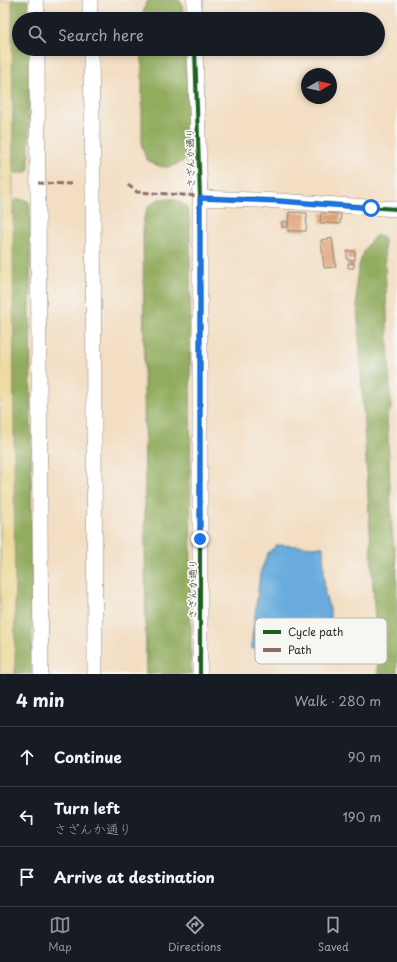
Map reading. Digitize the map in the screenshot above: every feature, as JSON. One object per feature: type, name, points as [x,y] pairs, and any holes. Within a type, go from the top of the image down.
[{"type":"street","points":[[36,0],[37,12]]},
{"type":"street","points":[[90,0],[90,12]]},
{"type":"street","points":[[194,0],[194,12]]},
{"type":"street","points":[[37,56],[41,674]]},
{"type":"street","points":[[91,56],[95,674]]},
{"type":"street","name":"さざんか通り","points":[[195,56],[200,198],[200,674]]},
{"type":"street","points":[[200,198],[279,201],[397,209]]},
{"type":"green space","points":[[12,0],[28,0],[28,12],[12,12]]},
{"type":"green space","points":[[149,0],[179,0],[183,12],[143,12],[146,3]]},
{"type":"green space","points":[[12,56],[29,56],[29,171],[25,173],[15,173],[13,169]]},
{"type":"green space","points":[[142,56],[186,56],[189,146],[185,160],[170,167],[161,167],[146,159],[142,146]]},
{"type":"green space","points":[[17,199],[27,200],[30,204],[32,674],[15,674],[13,204]]},
{"type":"green space","points":[[159,199],[174,199],[186,206],[190,220],[191,674],[146,674],[143,221],[148,207]]},
{"type":"green space","points":[[377,235],[382,236],[384,241],[391,409],[387,414],[392,532],[397,569],[397,674],[378,674],[377,664],[387,664],[387,618],[375,618],[356,284],[364,251]]},
{"type":"sand","points":[[0,0],[12,0],[15,674],[0,674]]},
{"type":"water","points":[[277,545],[323,547],[325,595],[330,609],[330,618],[255,618],[255,649],[251,648],[260,573],[268,553]]},
{"type":"building","points":[[289,212],[307,213],[306,231],[288,231]]},
{"type":"building","points":[[321,213],[341,214],[340,224],[320,223]]},
{"type":"building","points":[[282,221],[287,221],[287,227],[282,227]]},
{"type":"building","points":[[332,238],[336,267],[324,268],[321,240]]},
{"type":"building","points":[[347,251],[355,251],[355,260],[347,260]]},
{"type":"building","points":[[348,263],[354,263],[354,268],[348,268]]},
{"type":"marked path","points":[[38,183],[71,184]]},
{"type":"marked path","points":[[128,185],[137,192],[199,196]]},
{"type":"cycle path","points":[[195,56],[200,198],[200,674]]},
{"type":"cycle path","points":[[200,198],[279,201],[397,209]]},
{"type":"route","points":[[200,539],[200,198],[279,201],[371,208]]}]
